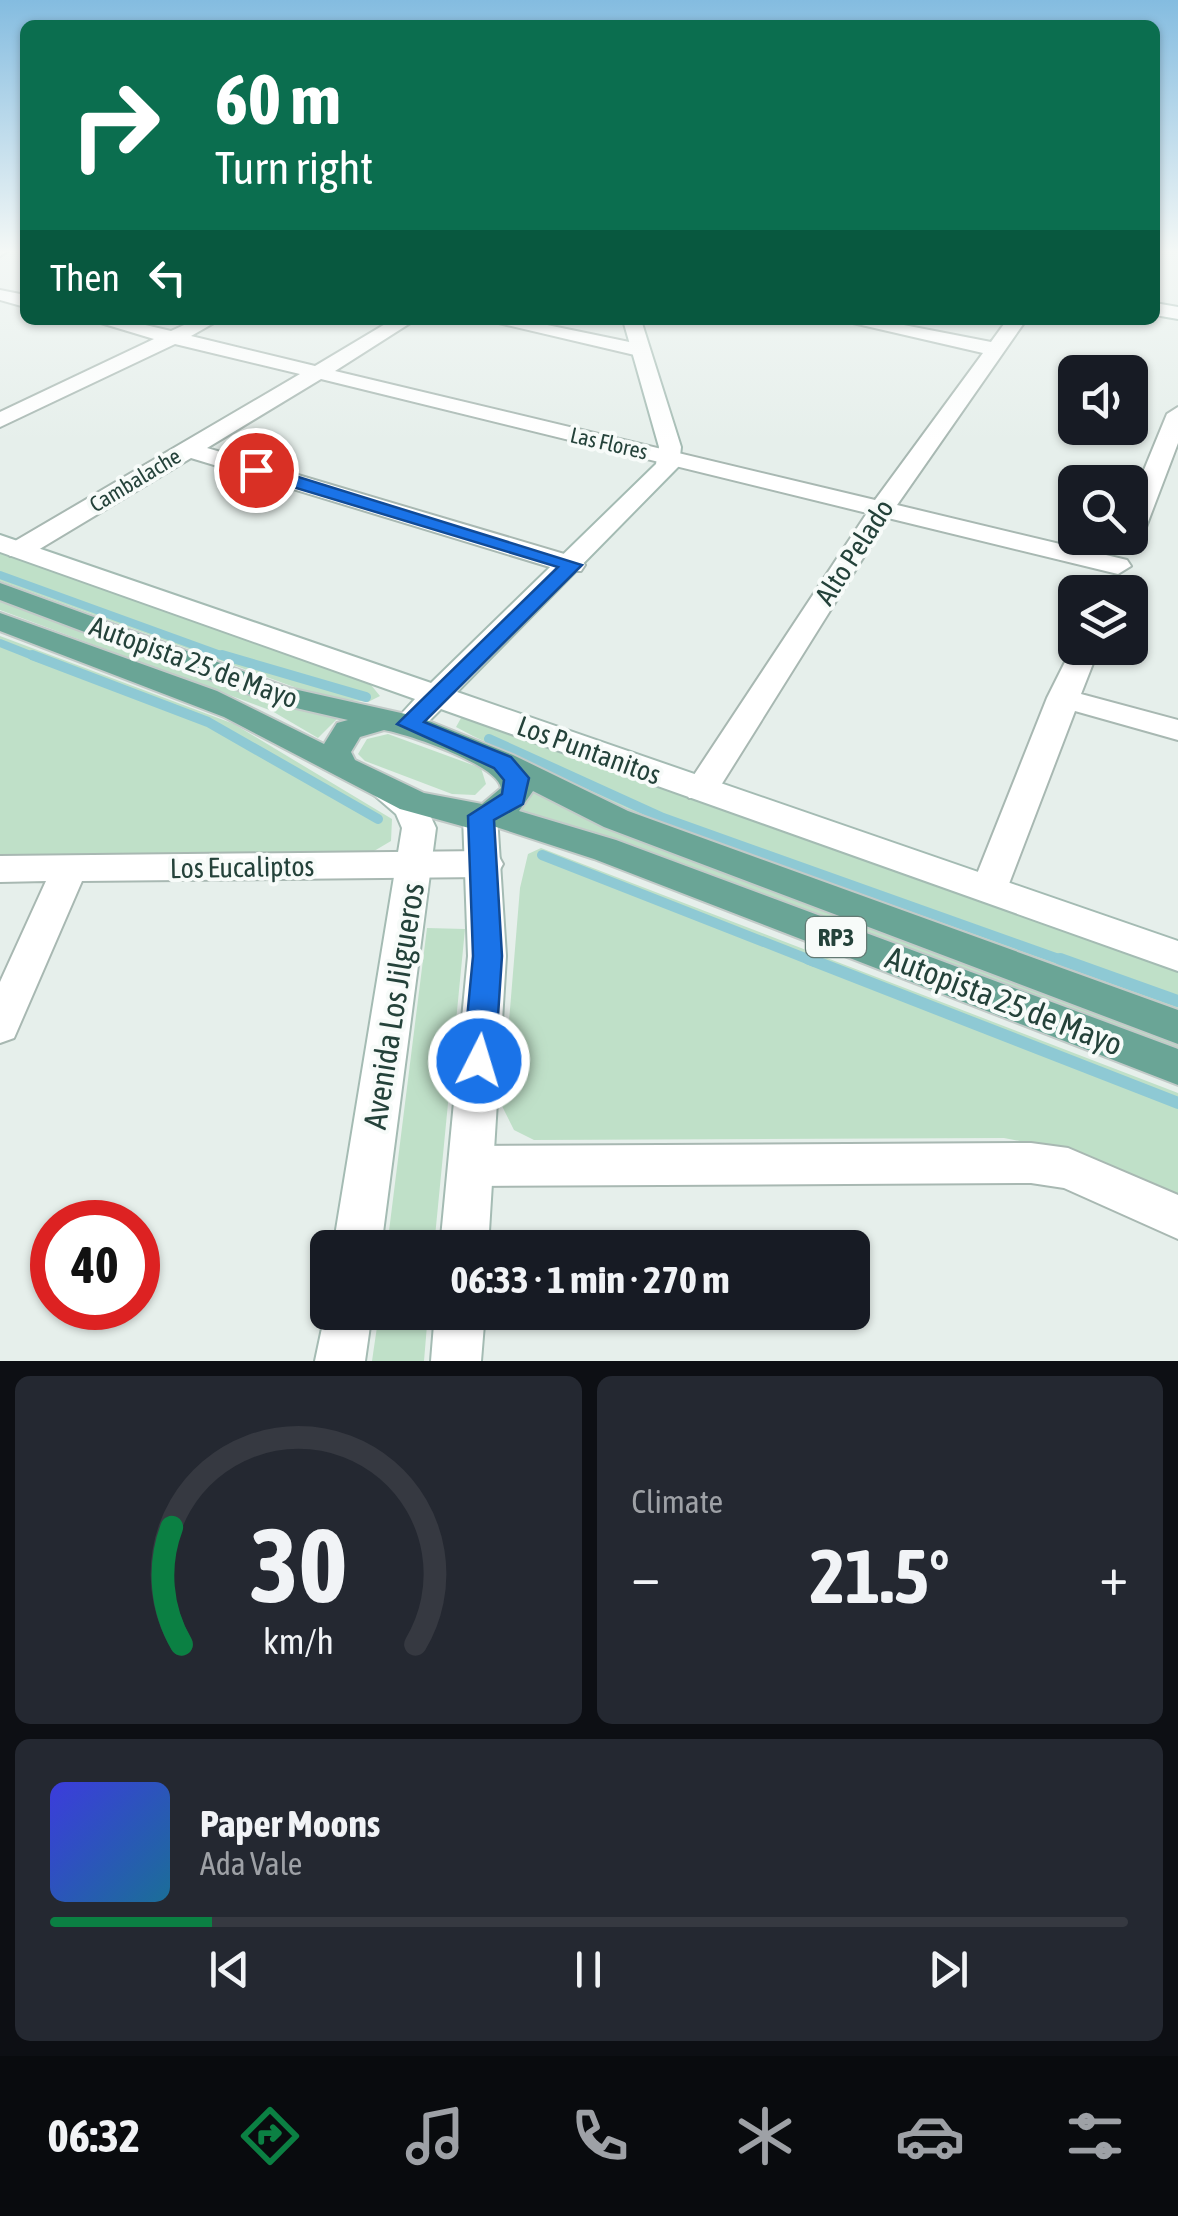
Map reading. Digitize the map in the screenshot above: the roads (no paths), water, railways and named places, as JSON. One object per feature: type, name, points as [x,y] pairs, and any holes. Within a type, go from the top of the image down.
[{"type":"main road","name":"Autopista 25 de Mayo","points":[[0,592],[281,695],[400,722]]},
{"type":"main road","name":"Autopista 25 de Mayo","points":[[0,621],[230,708],[359,775]]},
{"type":"main road","name":"RP3","points":[[400,722],[502,762]]},
{"type":"main road","points":[[359,775],[335,752],[348,730],[400,722]]},
{"type":"main road","name":"Autopista 25 de Mayo","points":[[502,762],[616,819],[1178,1027]]},
{"type":"main road","points":[[487,814],[505,806],[518,788],[516,778],[502,762]]},
{"type":"main road","name":"RP3","points":[[359,775],[444,810],[487,814]]},
{"type":"main road","name":"Autopista 25 de Mayo","points":[[487,814],[604,849],[1178,1068]]},
{"type":"street","name":"Las Flores","points":[[120,325],[1118,566]]},
{"type":"street","points":[[0,420],[199,325]]},
{"type":"street","name":"Cambalache","points":[[9,546],[186,449],[397,325]]},
{"type":"street","points":[[519,325],[639,350]]},
{"type":"street","points":[[400,722],[436,695],[572,565],[671,457],[633,325]]},
{"type":"street","points":[[875,325],[994,349]]},
{"type":"street","name":"Alto Pelado","points":[[701,790],[882,508],[1013,325]]},
{"type":"street","points":[[0,400],[26,407]]},
{"type":"street","points":[[1148,490],[1178,414]]},
{"type":"street","points":[[186,449],[572,565]]},
{"type":"street","name":"Los Puntanitos","points":[[9,546],[1178,956]]},
{"type":"street","points":[[1114,575],[1122,555]]},
{"type":"street","points":[[989,890],[1077,665]]},
{"type":"street","points":[[1062,698],[1178,730]]},
{"type":"street","name":"Avenida Los Jilgueros","points":[[359,775],[412,808],[416,817],[416,864],[360,1230]]},
{"type":"street","points":[[465,1230],[487,956],[487,814]]},
{"type":"street","name":"Los Eucaliptos","points":[[0,869],[484,864]]},
{"type":"street","points":[[0,1026],[70,868]]},
{"type":"street","points":[[470,1166],[1031,1163],[1068,1168],[1178,1217]]},
{"type":"street","points":[[340,1361],[344,1330]]},
{"type":"street","points":[[456,1361],[459,1330]]},
{"type":"waterway","points":[[0,575],[229,658]]},
{"type":"waterway","points":[[0,643],[38,658]]},
{"type":"waterway","points":[[32,655],[208,722],[378,819]]},
{"type":"waterway","points":[[222,655],[366,697]]},
{"type":"waterway","points":[[489,739],[663,818],[1067,962]]},
{"type":"waterway","points":[[542,855],[815,962]]},
{"type":"waterway","points":[[809,959],[1178,1103]]},
{"type":"waterway","points":[[1060,959],[1178,1001]]}]
